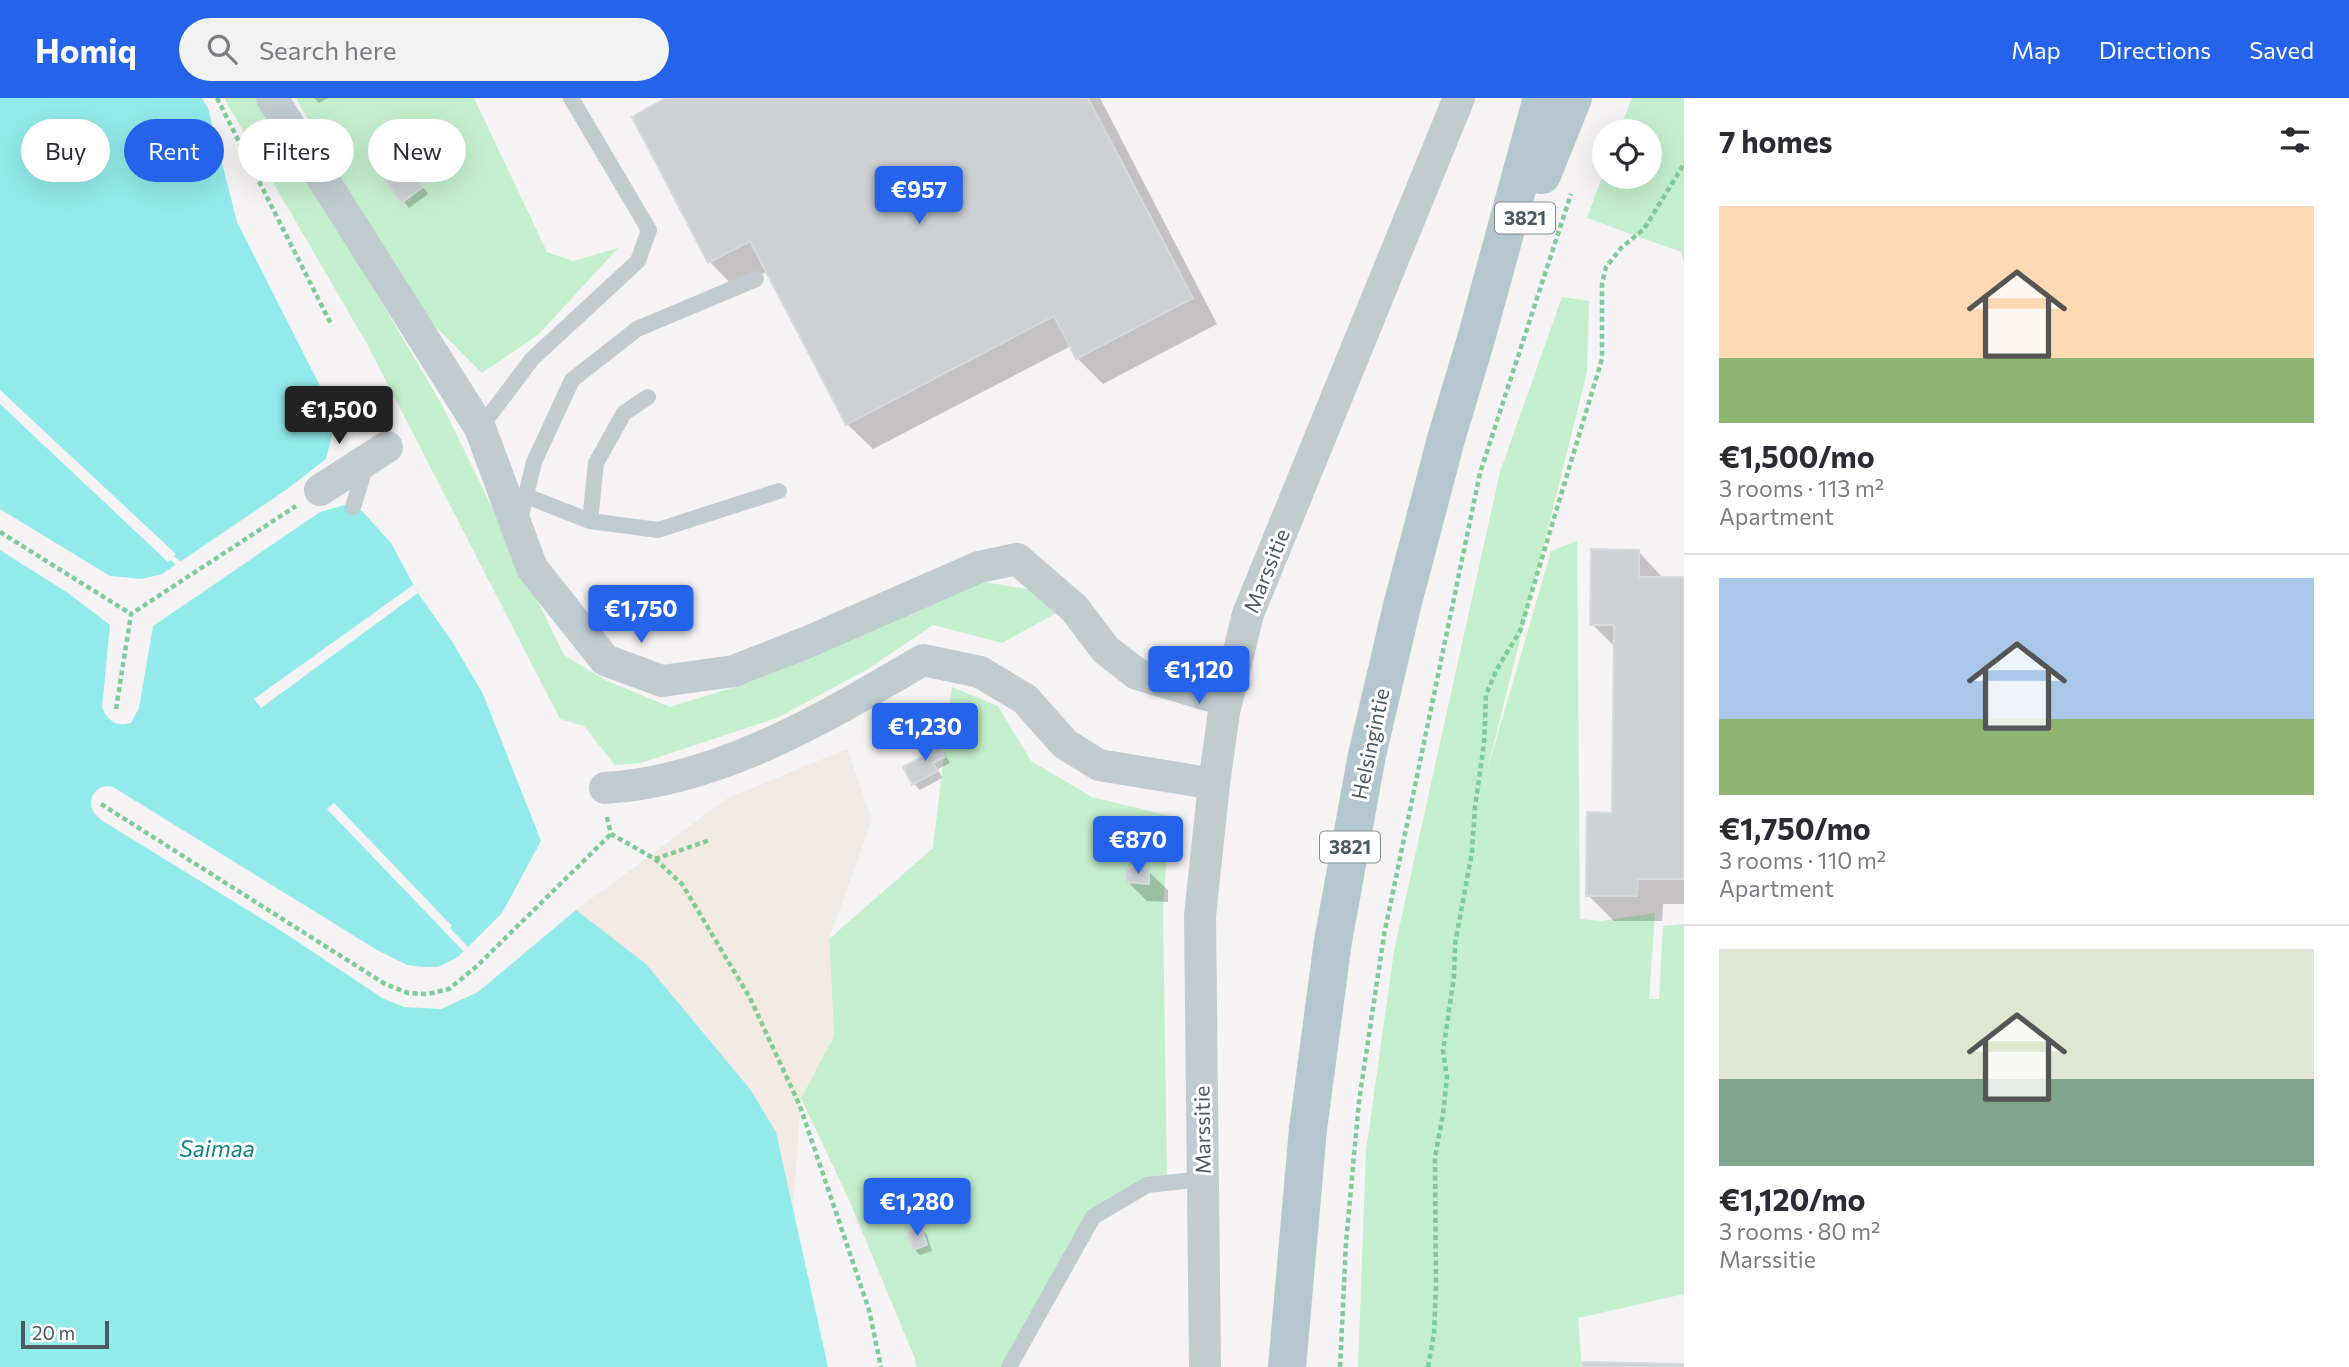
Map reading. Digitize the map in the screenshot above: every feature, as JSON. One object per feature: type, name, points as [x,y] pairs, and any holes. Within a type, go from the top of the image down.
[{"type":"main road","name":"Helsingintie","points":[[1287,1367],[1309,1115],[1333,941],[1367,755],[1446,439],[1542,98]]},
{"type":"main road","name":"Helsingintie","points":[[1476,339],[1573,98]]},
{"type":"street","points":[[272,98],[480,428],[532,568],[605,660],[662,681],[734,671],[810,641],[978,567],[1017,559],[1074,608],[1106,650],[1137,674],[1227,701]]},
{"type":"street","name":"Marssitie","points":[[1205,1367],[1200,916],[1214,784],[1227,701],[1248,614],[1459,98]]},
{"type":"street","points":[[320,490],[378,453]]},
{"type":"street","points":[[605,788],[639,786],[693,773],[776,740],[869,692],[923,660],[980,672],[1025,699],[1065,744],[1099,765],[1214,784]]},
{"type":"lane","points":[[480,428],[532,359],[638,261],[649,230],[571,98]]},
{"type":"lane","points":[[518,529],[534,463],[572,380],[637,329],[756,279]]},
{"type":"lane","points":[[590,521],[596,463],[624,414],[648,397]]},
{"type":"lane","points":[[353,507],[378,453]]},
{"type":"lane","points":[[526,496],[590,521],[658,530],[779,491]]},
{"type":"lane","points":[[1009,1367],[1093,1217],[1147,1185],[1203,1179]]},
{"type":"path","points":[[217,98],[332,326]]},
{"type":"path","points":[[1428,1367],[1434,1334],[1436,1286],[1435,1157],[1447,1077],[1443,1051],[1454,977],[1455,944],[1472,852],[1484,744],[1486,695],[1497,669],[1520,631],[1602,359],[1602,284],[1606,267],[1621,248],[1644,229],[1684,164]]},
{"type":"path","points":[[1340,1367],[1346,1243],[1359,1101],[1384,934],[1480,473],[1573,190]]},
{"type":"path","points":[[116,709],[131,614],[188,573],[320,490]]},
{"type":"path","points":[[0,532],[131,614]]},
{"type":"path","points":[[605,788],[611,834]]},
{"type":"path","points":[[101,804],[385,984],[408,993],[428,994],[449,989],[477,966],[611,834]]},
{"type":"path","points":[[611,834],[655,859],[682,884],[750,998],[800,1106],[869,1310],[881,1367]]},
{"type":"path","points":[[655,859],[710,840]]},
{"type":"green space","points":[[224,98],[261,98],[273,119],[238,119],[238,122]]},
{"type":"green space","points":[[296,98],[474,98],[547,252],[573,261],[618,248],[538,335],[482,373],[408,299],[343,182],[354,182],[354,119],[308,119]]},
{"type":"green space","points":[[1632,98],[1684,98],[1684,263],[1681,252],[1587,218],[1598,189],[1662,189],[1662,119],[1624,119]]},
{"type":"green space","points":[[273,182],[311,182],[442,405],[564,655],[605,680],[670,707],[754,681],[892,610],[971,580],[1034,590],[1058,612],[1002,643],[933,625],[868,669],[777,718],[641,763],[615,765],[584,726],[560,719],[367,344]]},
{"type":"green space","points":[[1562,297],[1589,301],[1587,372],[1487,771],[1551,551],[1577,541],[1580,919],[1601,921],[1655,913],[1649,999],[1659,999],[1663,926],[1684,924],[1684,1294],[1578,1318],[1582,1367],[1358,1367],[1366,1151],[1394,951],[1500,472]]},
{"type":"green space","points":[[952,687],[998,706],[1031,761],[1092,797],[1170,816],[1163,909],[1167,1177],[1090,1215],[1004,1367],[916,1367],[849,1200],[801,1098],[834,1036],[829,939],[933,848]]},
{"type":"sand","points":[[847,749],[872,819],[829,939],[834,1036],[801,1098],[793,1209],[776,1132],[750,1089],[703,1035],[576,910],[728,798]]},
{"type":"water","points":[[0,98],[202,98],[211,119],[124,119],[124,182],[224,182],[224,171],[237,222],[323,392],[332,435],[326,459],[286,490],[162,574],[142,579],[110,576],[0,509]]},
{"type":"water","name":"Saimaa","points":[[348,504],[362,511],[391,543],[418,593],[453,643],[483,694],[541,841],[502,913],[458,957],[438,967],[407,965],[377,950],[113,787],[103,787],[95,792],[91,801],[93,812],[101,820],[280,930],[384,999],[404,1007],[441,1009],[478,992],[576,910],[646,964],[750,1089],[776,1132],[828,1367],[0,1367],[0,550],[68,593],[110,625],[102,708],[113,722],[125,724],[131,723],[139,708],[153,626],[320,512]]},
{"type":"pier","points":[[0,390],[176,554],[174,556],[183,564],[178,567],[171,560],[168,562],[0,404]]},
{"type":"pier","points":[[413,585],[418,593],[261,708],[254,699]]},
{"type":"pier","points":[[334,803],[452,926],[450,928],[470,949],[466,954],[327,809]]},
{"type":"building","points":[[666,98],[1088,98],[1193,298],[1076,359],[1054,316],[846,425],[750,241],[708,263],[632,117]]},
{"type":"building","points":[[386,182],[419,182],[423,187],[401,203]]},
{"type":"building","points":[[1591,549],[1639,550],[1639,577],[1684,577],[1684,879],[1638,879],[1637,896],[1586,896],[1587,812],[1612,813],[1614,625],[1590,625]]},
{"type":"building","points":[[936,740],[945,757],[933,763],[938,771],[912,785],[903,767],[926,755],[922,747]]},
{"type":"building","points":[[1126,868],[1149,869],[1149,884],[1126,882]]},
{"type":"building","points":[[921,1227],[927,1245],[913,1250],[907,1232]]},
{"type":"building","points":[[1583,1362],[1684,1364],[1684,1367],[1582,1367]]}]
